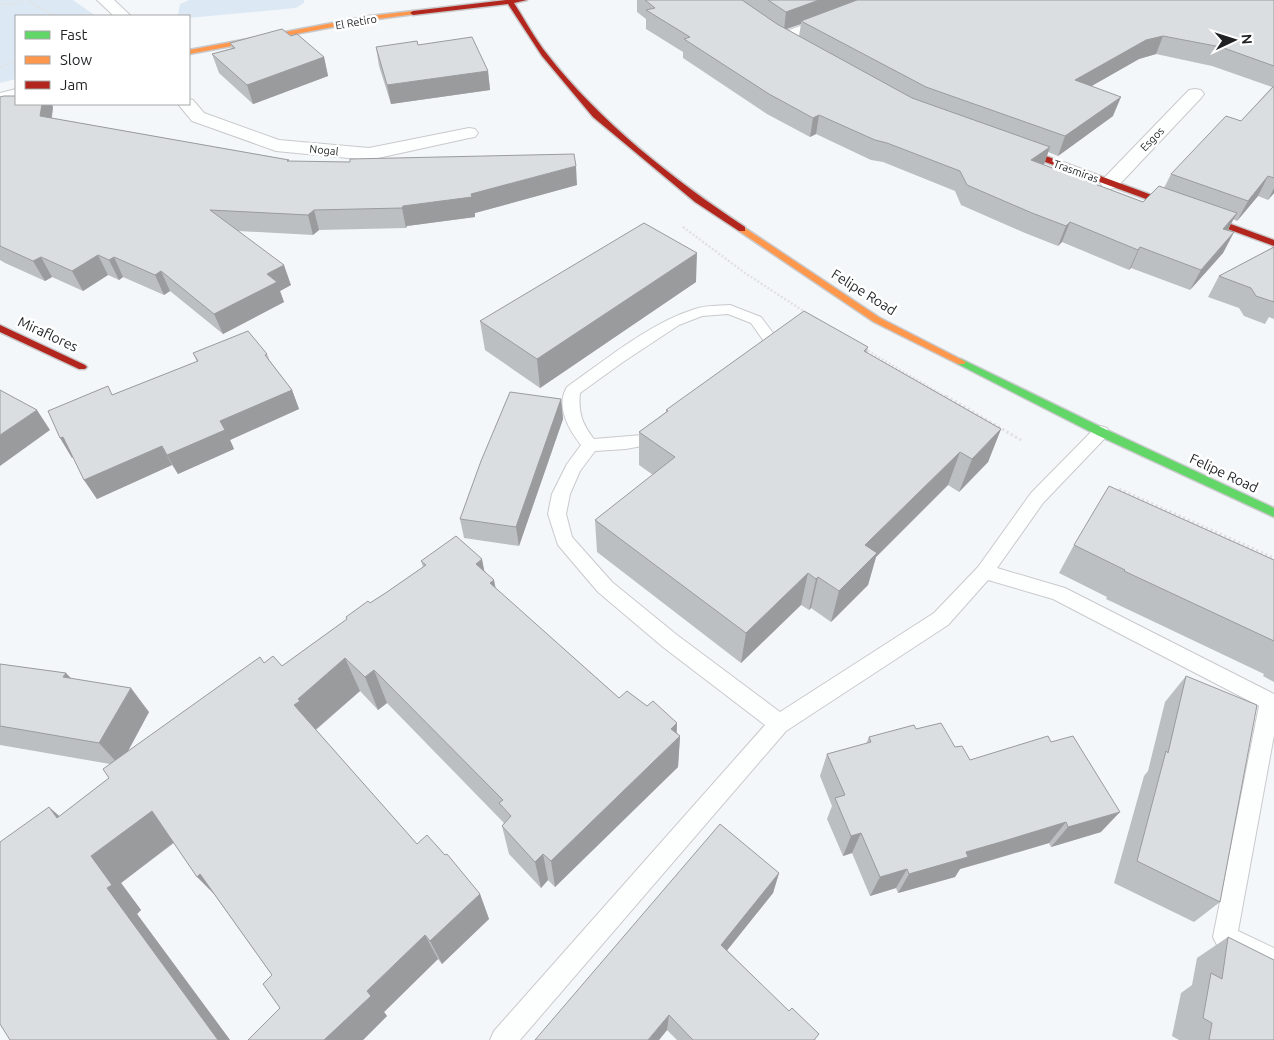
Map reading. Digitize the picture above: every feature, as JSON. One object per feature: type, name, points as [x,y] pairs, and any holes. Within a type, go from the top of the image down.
[{"type":"main road","name":"El Retiro","points":[[190,52],[370,18],[524,0]]},
{"type":"main road","name":"Felipe Road","points":[[509,1],[544,55],[596,115],[698,200],[877,320],[1101,432],[1274,512]]},
{"type":"main road","points":[[778,35],[799,47]]},
{"type":"main road","name":"Trasmiras","points":[[998,142],[1274,243]]},
{"type":"main road","name":"Miraflores","points":[[0,328],[82,367]]},
{"type":"street","points":[[105,0],[122,15]]},
{"type":"street","points":[[778,35],[884,0]]},
{"type":"street","points":[[0,98],[15,94]]},
{"type":"street","name":"Esgos","points":[[1110,183],[1195,94]]},
{"type":"street","name":"Nogal","points":[[188,105],[198,117],[276,145],[341,152],[369,154],[469,133]]},
{"type":"lane","points":[[730,309],[756,320],[771,340],[763,359],[730,385],[646,440],[626,443],[590,444],[576,429],[570,411],[572,391],[618,358],[674,322],[700,312],[730,309]]},
{"type":"lane","points":[[503,1040],[779,724],[940,619],[984,572],[1036,498],[1101,432]]},
{"type":"lane","points":[[590,444],[574,468],[562,494],[557,514],[564,540],[605,587],[670,641],[779,724]]},
{"type":"lane","points":[[984,572],[1058,593],[1272,703],[1225,937],[1274,961]]},
{"type":"path","points":[[0,4],[11,4],[23,0]]},
{"type":"path","points":[[27,0],[52,15]]},
{"type":"path","points":[[0,67],[15,61]]},
{"type":"path","points":[[1119,489],[1274,558]]},
{"type":"shaded area","points":[[0,0],[73,0],[95,15],[15,15],[15,79],[0,83]]},
{"type":"shaded area","points":[[189,0],[304,0],[304,3],[296,8],[190,18],[190,15],[178,15],[180,4]]},
{"type":"building","points":[[645,0],[742,0],[777,24],[912,98],[1050,147],[1031,160],[1143,202],[1159,186],[1237,213],[1223,229],[1234,232],[1201,270],[1140,247],[1138,250],[1070,222],[1066,226],[1032,213],[967,185],[960,171],[875,140],[819,115],[813,118],[769,94],[684,39],[690,37],[646,10],[655,8]]},
{"type":"building","points":[[768,0],[819,0],[786,12]]},
{"type":"building","points":[[857,0],[1274,0],[1274,66],[1221,47],[1163,36],[1146,40],[1075,80],[1121,97],[1065,136],[926,87],[801,21]]},
{"type":"building","points":[[282,29],[291,36],[297,34],[324,57],[247,85],[212,54],[235,48],[230,43]]},
{"type":"building","points":[[472,37],[488,71],[387,85],[376,47],[417,41],[418,45]]},
{"type":"building","points":[[1274,86],[1274,178],[1268,176],[1248,201],[1171,174],[1226,116],[1241,121]]},
{"type":"building","points":[[15,96],[15,105],[42,105],[40,116],[289,160],[287,161],[350,162],[350,159],[574,154],[576,166],[471,194],[472,197],[403,206],[402,208],[314,210],[308,215],[210,210],[284,265],[267,274],[277,282],[214,314],[161,271],[155,275],[114,257],[109,260],[98,255],[72,271],[41,257],[33,261],[0,246],[0,97]]},
{"type":"building","points":[[644,223],[697,253],[537,359],[480,321]]},
{"type":"building","points":[[1274,247],[1274,302],[1256,296],[1251,288],[1219,276]]},
{"type":"building","points":[[804,311],[868,347],[864,351],[1001,429],[972,459],[960,452],[865,545],[877,553],[839,591],[818,577],[816,579],[808,573],[746,633],[595,520],[675,457],[639,432],[668,411],[666,410]]},
{"type":"building","points":[[248,331],[292,390],[220,421],[225,430],[167,455],[162,446],[84,480],[63,437],[60,438],[48,411],[108,386],[112,395],[198,361],[193,353]]},
{"type":"building","points":[[0,390],[37,410],[0,435]]},
{"type":"building","points":[[510,392],[561,399],[516,527],[460,519],[481,461]]},
{"type":"building","points":[[1109,486],[1274,560],[1274,641],[1124,571],[1074,545]]},
{"type":"building","points":[[456,536],[482,559],[476,564],[494,580],[490,583],[619,698],[627,691],[647,706],[653,701],[677,723],[671,729],[680,736],[551,861],[543,854],[535,862],[502,826],[511,816],[499,803],[503,800],[374,670],[365,677],[345,658],[298,699],[300,701],[294,705],[417,844],[427,835],[445,855],[447,854],[480,894],[430,941],[425,935],[367,991],[371,996],[324,1040],[248,1040],[280,1008],[263,984],[272,975],[200,874],[197,877],[152,811],[91,856],[112,885],[107,888],[218,1040],[10,1040],[0,1024],[0,842],[49,807],[57,818],[109,778],[103,769],[260,657],[264,663],[273,656],[282,666],[347,619],[346,617],[368,601],[370,603],[426,565],[421,561]]},
{"type":"building","points":[[0,664],[66,673],[63,677],[131,688],[99,743],[0,726]]},
{"type":"building","points":[[1186,676],[1257,705],[1220,902],[1137,861],[1166,751],[1168,753]]},
{"type":"building","points":[[941,723],[955,747],[962,746],[970,760],[1048,736],[1051,742],[1073,736],[1120,812],[1068,827],[1066,822],[966,852],[968,857],[909,874],[907,869],[880,877],[861,833],[851,836],[835,798],[845,795],[827,754],[871,742],[869,737],[914,725],[916,729]]},
{"type":"building","points":[[720,824],[779,873],[721,945],[789,1011],[792,1008],[819,1034],[814,1040],[693,1040],[669,1015],[648,1040],[535,1040]]},
{"type":"building","points":[[1228,937],[1274,960],[1274,1040],[1209,1040],[1212,1023],[1203,1018],[1211,973],[1222,979]]},
{"type":"traffic: fast","points":[[961,362],[1101,432],[1274,513]]},
{"type":"traffic: slow","points":[[190,52],[370,18],[413,13]]},
{"type":"traffic: slow","points":[[742,229],[877,320],[961,362]]},
{"type":"traffic: jam","points":[[509,0],[544,55],[596,115],[698,200],[742,229]]},
{"type":"traffic: jam","points":[[413,13],[524,0]]},
{"type":"traffic: jam","points":[[1010,146],[1274,243]]},
{"type":"traffic: jam","points":[[0,328],[82,367]]}]
